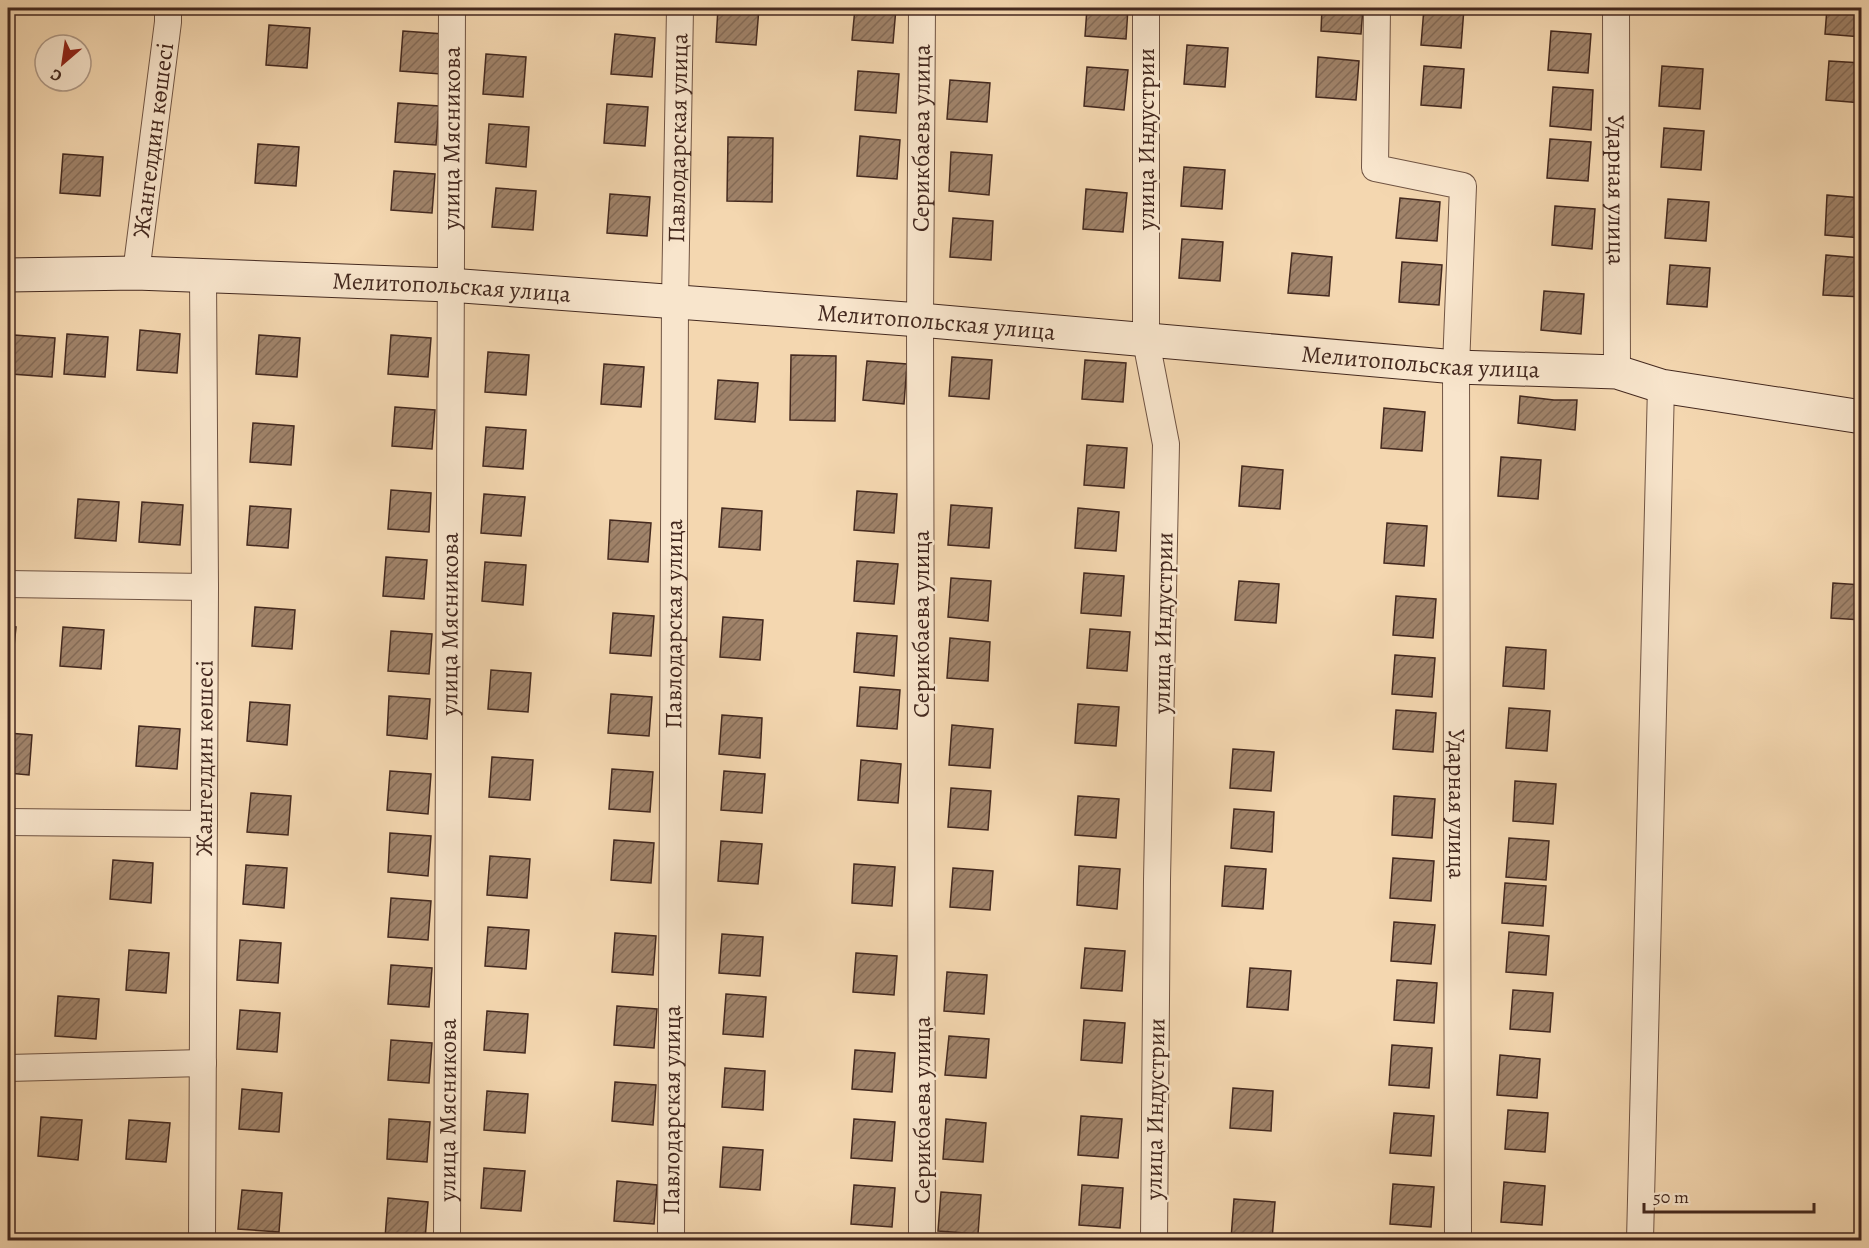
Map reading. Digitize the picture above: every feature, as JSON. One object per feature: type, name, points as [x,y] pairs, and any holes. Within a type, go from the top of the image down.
[{"type":"street","name":"Жангелдин көшесі","points":[[136,273],[168,8]]},
{"type":"street","name":"улица Мясникова","points":[[447,1240],[449,285],[452,8]]},
{"type":"street","name":"Павлодарская улица","points":[[671,1240],[675,303],[680,8]]},
{"type":"street","name":"Серикбаева улица","points":[[922,8],[920,320],[922,1240]]},
{"type":"street","name":"улица Индустрии","points":[[1146,8],[1146,341],[1166,444],[1157,880],[1154,1240]]},
{"type":"street","name":"Ударная улица","points":[[1377,8],[1375,168],[1463,186],[1456,368],[1458,1240]]},
{"type":"street","name":"Ударная улица","points":[[1616,8],[1617,372]]},
{"type":"street","name":"Мелитопольская улица","points":[[8,275],[136,273],[449,285],[920,320],[1456,368],[1617,372],[1660,386],[1862,417]]},
{"type":"street","name":"Жангелдин көшесі","points":[[202,1240],[205,587],[203,276]]},
{"type":"street","points":[[1640,1240],[1660,386]]},
{"type":"street","points":[[8,584],[205,587]]},
{"type":"street","points":[[8,822],[204,824]]},
{"type":"street","points":[[8,1068],[203,1063]]},
{"type":"building","points":[[718,8],[759,8],[756,45],[716,42]]},
{"type":"building","points":[[855,8],[896,8],[893,43],[852,40]]},
{"type":"building","points":[[949,8],[990,8],[989,13],[949,10]]},
{"type":"building","points":[[1087,8],[1128,8],[1126,39],[1085,36]]},
{"type":"building","points":[[1322,8],[1363,8],[1361,34],[1321,31]]},
{"type":"building","points":[[1424,8],[1464,8],[1461,48],[1421,45]]},
{"type":"building","points":[[1827,8],[1862,8],[1862,37],[1825,34]]},
{"type":"building","points":[[269,25],[310,28],[307,68],[266,65]]},
{"type":"building","points":[[403,31],[444,34],[441,74],[400,71]]},
{"type":"building","points":[[1551,31],[1591,34],[1588,73],[1548,70]]},
{"type":"building","points":[[615,34],[655,38],[652,77],[611,74]]},
{"type":"building","points":[[1187,45],[1228,48],[1225,87],[1184,84]]},
{"type":"building","points":[[486,54],[526,57],[523,97],[483,94]]},
{"type":"building","points":[[1318,57],[1359,61],[1356,100],[1316,97]]},
{"type":"building","points":[[1829,61],[1862,63],[1862,103],[1826,100]]},
{"type":"building","points":[[1424,66],[1464,69],[1461,108],[1421,105]]},
{"type":"building","points":[[1662,66],[1703,69],[1700,109],[1659,106]]},
{"type":"building","points":[[1087,67],[1128,70],[1124,110],[1084,106]]},
{"type":"building","points":[[858,71],[899,74],[896,113],[855,110]]},
{"type":"building","points":[[950,80],[990,83],[987,122],[947,119]]},
{"type":"building","points":[[1553,87],[1593,90],[1591,130],[1550,126]]},
{"type":"building","points":[[398,103],[439,106],[436,145],[395,142]]},
{"type":"building","points":[[607,104],[648,107],[645,146],[604,143]]},
{"type":"building","points":[[489,124],[529,127],[526,167],[486,163]]},
{"type":"building","points":[[1664,128],[1704,131],[1701,170],[1661,167]]},
{"type":"building","points":[[860,136],[900,140],[897,179],[857,176]]},
{"type":"building","points":[[728,137],[773,138],[772,202],[727,201]]},
{"type":"building","points":[[1550,139],[1591,142],[1588,181],[1547,178]]},
{"type":"building","points":[[258,144],[299,147],[296,186],[255,183]]},
{"type":"building","points":[[951,152],[992,155],[989,195],[949,191]]},
{"type":"building","points":[[63,154],[103,157],[100,196],[60,193]]},
{"type":"building","points":[[1184,167],[1225,170],[1222,209],[1181,206]]},
{"type":"building","points":[[394,171],[435,174],[432,213],[391,210]]},
{"type":"building","points":[[496,188],[536,191],[533,230],[492,227]]},
{"type":"building","points":[[1086,189],[1127,193],[1123,232],[1083,229]]},
{"type":"building","points":[[610,194],[650,197],[647,236],[607,233]]},
{"type":"building","points":[[1827,195],[1862,198],[1862,238],[1825,235]]},
{"type":"building","points":[[1400,198],[1440,202],[1437,241],[1396,238]]},
{"type":"building","points":[[1668,199],[1709,202],[1706,241],[1665,238]]},
{"type":"building","points":[[1555,206],[1595,209],[1592,249],[1552,245]]},
{"type":"building","points":[[953,218],[993,221],[991,260],[950,257]]},
{"type":"building","points":[[1182,239],[1223,242],[1220,281],[1179,278]]},
{"type":"building","points":[[1292,253],[1332,257],[1329,296],[1288,293]]},
{"type":"building","points":[[1826,255],[1862,258],[1862,297],[1823,295]]},
{"type":"building","points":[[1402,262],[1442,265],[1439,305],[1399,302]]},
{"type":"building","points":[[1670,265],[1710,268],[1707,307],[1667,304]]},
{"type":"building","points":[[1544,291],[1584,294],[1581,334],[1541,330]]},
{"type":"building","points":[[140,330],[180,334],[177,373],[137,370]]},
{"type":"building","points":[[67,334],[108,337],[105,377],[64,374]]},
{"type":"building","points":[[14,335],[55,338],[52,377],[11,374]]},
{"type":"building","points":[[259,335],[300,338],[297,377],[256,374]]},
{"type":"building","points":[[391,335],[431,338],[428,377],[388,374]]},
{"type":"building","points":[[488,352],[529,355],[526,395],[485,392]]},
{"type":"building","points":[[791,355],[836,356],[835,421],[790,420]]},
{"type":"building","points":[[952,357],[992,360],[989,399],[949,396]]},
{"type":"building","points":[[1085,360],[1126,363],[1123,402],[1082,399]]},
{"type":"building","points":[[867,361],[907,364],[904,404],[863,400]]},
{"type":"building","points":[[604,364],[644,367],[641,407],[601,404]]},
{"type":"building","points":[[718,380],[758,383],[755,422],[715,419]]},
{"type":"building","points":[[1520,396],[1577,400],[1575,430],[1518,423]]},
{"type":"building","points":[[395,407],[435,410],[432,449],[392,446]]},
{"type":"building","points":[[1384,408],[1425,412],[1422,451],[1381,448]]},
{"type":"building","points":[[253,423],[294,426],[291,465],[250,462]]},
{"type":"building","points":[[486,427],[526,430],[523,469],[483,466]]},
{"type":"building","points":[[1087,445],[1127,448],[1124,488],[1084,485]]},
{"type":"building","points":[[1501,457],[1541,460],[1538,499],[1498,496]]},
{"type":"building","points":[[1242,466],[1283,470],[1280,509],[1239,506]]},
{"type":"building","points":[[391,490],[431,493],[429,532],[388,529]]},
{"type":"building","points":[[857,491],[897,494],[894,533],[854,530]]},
{"type":"building","points":[[484,494],[525,497],[521,536],[481,533]]},
{"type":"building","points":[[78,499],[119,502],[116,541],[75,538]]},
{"type":"building","points":[[142,502],[183,505],[180,545],[139,542]]},
{"type":"building","points":[[951,505],[992,508],[989,548],[948,545]]},
{"type":"building","points":[[250,506],[291,509],[288,548],[247,545]]},
{"type":"building","points":[[722,508],[762,511],[760,550],[719,547]]},
{"type":"building","points":[[1078,508],[1119,512],[1116,551],[1075,548]]},
{"type":"building","points":[[610,520],[651,523],[648,562],[608,559]]},
{"type":"building","points":[[1387,523],[1427,526],[1424,566],[1384,563]]},
{"type":"building","points":[[386,557],[427,560],[424,599],[383,596]]},
{"type":"building","points":[[857,561],[898,564],[894,604],[854,601]]},
{"type":"building","points":[[485,562],[526,565],[523,605],[482,601]]},
{"type":"building","points":[[1084,573],[1124,576],[1121,616],[1081,613]]},
{"type":"building","points":[[951,578],[991,581],[988,621],[948,617]]},
{"type":"building","points":[[1239,581],[1279,584],[1276,623],[1235,620]]},
{"type":"building","points":[[1833,583],[1862,585],[1862,620],[1831,618]]},
{"type":"building","points":[[1396,596],[1436,599],[1433,638],[1393,635]]},
{"type":"building","points":[[255,607],[295,610],[292,649],[252,646]]},
{"type":"building","points":[[613,613],[654,616],[651,656],[610,653]]},
{"type":"building","points":[[723,617],[763,620],[760,660],[720,657]]},
{"type":"building","points":[[8,626],[16,627],[12,666],[8,666]]},
{"type":"building","points":[[63,627],[104,630],[101,669],[60,666]]},
{"type":"building","points":[[1090,629],[1130,632],[1127,671],[1087,668]]},
{"type":"building","points":[[391,631],[432,634],[429,674],[388,671]]},
{"type":"building","points":[[857,633],[897,636],[894,676],[854,672]]},
{"type":"building","points":[[950,638],[990,642],[988,681],[947,678]]},
{"type":"building","points":[[1506,647],[1546,650],[1544,689],[1503,686]]},
{"type":"building","points":[[1395,655],[1435,658],[1432,697],[1392,694]]},
{"type":"building","points":[[491,670],[531,673],[528,712],[488,709]]},
{"type":"building","points":[[860,687],[900,690],[897,729],[857,726]]},
{"type":"building","points":[[611,694],[652,697],[649,736],[608,733]]},
{"type":"building","points":[[389,696],[430,699],[427,739],[387,735]]},
{"type":"building","points":[[250,702],[290,705],[287,745],[247,741]]},
{"type":"building","points":[[1078,704],[1119,707],[1116,746],[1075,743]]},
{"type":"building","points":[[1509,708],[1550,711],[1547,751],[1506,748]]},
{"type":"building","points":[[1396,710],[1436,713],[1433,752],[1393,749]]},
{"type":"building","points":[[722,715],[762,718],[760,758],[719,754]]},
{"type":"building","points":[[952,725],[993,729],[990,768],[949,765]]},
{"type":"building","points":[[139,726],[180,729],[177,769],[136,766]]},
{"type":"building","points":[[8,733],[32,735],[29,775],[8,773]]},
{"type":"building","points":[[1233,749],[1274,752],[1271,791],[1230,788]]},
{"type":"building","points":[[492,757],[533,760],[530,800],[489,797]]},
{"type":"building","points":[[861,760],[901,764],[898,803],[858,800]]},
{"type":"building","points":[[612,769],[653,772],[650,812],[609,809]]},
{"type":"building","points":[[390,771],[431,774],[428,814],[387,810]]},
{"type":"building","points":[[724,771],[765,774],[762,813],[721,810]]},
{"type":"building","points":[[1515,781],[1556,784],[1553,824],[1513,821]]},
{"type":"building","points":[[951,788],[991,791],[988,830],[948,827]]},
{"type":"building","points":[[251,793],[291,796],[288,835],[247,832]]},
{"type":"building","points":[[1078,796],[1119,799],[1116,838],[1075,835]]},
{"type":"building","points":[[1394,796],[1435,799],[1432,838],[1392,835]]},
{"type":"building","points":[[1234,809],[1274,812],[1272,852],[1231,848]]},
{"type":"building","points":[[390,833],[431,836],[428,876],[388,872]]},
{"type":"building","points":[[1509,838],[1549,841],[1546,880],[1506,877]]},
{"type":"building","points":[[614,840],[654,843],[651,883],[611,880]]},
{"type":"building","points":[[721,841],[762,844],[758,884],[718,881]]},
{"type":"building","points":[[490,856],[530,859],[527,898],[487,895]]},
{"type":"building","points":[[1393,858],[1434,861],[1431,901],[1390,898]]},
{"type":"building","points":[[113,860],[153,863],[151,903],[110,899]]},
{"type":"building","points":[[854,864],[895,867],[892,906],[852,903]]},
{"type":"building","points":[[246,865],[287,868],[284,908],[243,904]]},
{"type":"building","points":[[1079,866],[1120,869],[1117,909],[1077,905]]},
{"type":"building","points":[[1225,866],[1266,869],[1263,909],[1222,906]]},
{"type":"building","points":[[953,868],[993,871],[990,910],[950,907]]},
{"type":"building","points":[[1505,883],[1546,886],[1543,926],[1502,923]]},
{"type":"building","points":[[391,898],[431,901],[428,940],[388,937]]},
{"type":"building","points":[[1394,922],[1435,925],[1431,964],[1391,961]]},
{"type":"building","points":[[488,927],[529,930],[526,969],[485,966]]},
{"type":"building","points":[[1509,932],[1549,936],[1546,975],[1506,972]]},
{"type":"building","points":[[615,933],[656,936],[653,975],[612,972]]},
{"type":"building","points":[[722,934],[763,937],[760,976],[719,973]]},
{"type":"building","points":[[240,940],[281,943],[278,983],[237,980]]},
{"type":"building","points":[[1085,948],[1125,951],[1122,991],[1081,988]]},
{"type":"building","points":[[129,950],[169,953],[166,993],[126,990]]},
{"type":"building","points":[[856,953],[897,956],[894,995],[853,992]]},
{"type":"building","points":[[391,965],[432,968],[429,1007],[388,1004]]},
{"type":"building","points":[[1250,968],[1291,971],[1288,1010],[1247,1007]]},
{"type":"building","points":[[947,972],[987,975],[984,1014],[944,1011]]},
{"type":"building","points":[[1397,980],[1437,983],[1434,1023],[1394,1020]]},
{"type":"building","points":[[1513,990],[1553,993],[1550,1032],[1510,1029]]},
{"type":"building","points":[[726,994],[766,997],[763,1037],[723,1034]]},
{"type":"building","points":[[58,996],[99,999],[96,1039],[55,1036]]},
{"type":"building","points":[[617,1006],[657,1009],[654,1048],[614,1045]]},
{"type":"building","points":[[240,1010],[280,1013],[277,1052],[237,1049]]},
{"type":"building","points":[[487,1011],[528,1014],[525,1053],[484,1050]]},
{"type":"building","points":[[1084,1020],[1125,1023],[1122,1063],[1081,1060]]},
{"type":"building","points":[[949,1036],[989,1039],[986,1078],[945,1075]]},
{"type":"building","points":[[391,1040],[432,1043],[429,1083],[388,1080]]},
{"type":"building","points":[[1392,1045],[1432,1048],[1429,1088],[1389,1085]]},
{"type":"building","points":[[855,1050],[895,1053],[892,1092],[852,1089]]},
{"type":"building","points":[[1500,1055],[1540,1059],[1537,1098],[1497,1095]]},
{"type":"building","points":[[725,1068],[765,1071],[763,1110],[722,1107]]},
{"type":"building","points":[[615,1082],[656,1085],[653,1125],[612,1121]]},
{"type":"building","points":[[1233,1088],[1273,1091],[1271,1131],[1230,1128]]},
{"type":"building","points":[[242,1089],[282,1093],[279,1132],[239,1129]]},
{"type":"building","points":[[487,1091],[528,1094],[525,1133],[484,1130]]},
{"type":"building","points":[[1508,1110],[1548,1113],[1545,1152],[1505,1149]]},
{"type":"building","points":[[1394,1113],[1434,1116],[1431,1156],[1390,1153]]},
{"type":"building","points":[[1081,1116],[1122,1119],[1118,1158],[1078,1155]]},
{"type":"building","points":[[41,1117],[82,1120],[78,1160],[38,1156]]},
{"type":"building","points":[[389,1119],[430,1122],[427,1162],[387,1159]]},
{"type":"building","points":[[854,1119],[895,1122],[892,1161],[851,1158]]},
{"type":"building","points":[[946,1119],[986,1123],[983,1162],[943,1159]]},
{"type":"building","points":[[129,1120],[170,1123],[166,1162],[126,1159]]},
{"type":"building","points":[[723,1147],[763,1150],[760,1190],[720,1187]]},
{"type":"building","points":[[484,1168],[525,1171],[521,1211],[481,1208]]},
{"type":"building","points":[[617,1181],[657,1185],[654,1224],[614,1221]]},
{"type":"building","points":[[1504,1182],[1545,1186],[1542,1225],[1501,1222]]},
{"type":"building","points":[[1393,1184],[1434,1187],[1431,1227],[1390,1224]]},
{"type":"building","points":[[854,1185],[895,1188],[892,1227],[851,1224]]},
{"type":"building","points":[[1082,1185],[1123,1188],[1120,1228],[1079,1225]]},
{"type":"building","points":[[242,1190],[282,1193],[279,1232],[238,1229]]},
{"type":"building","points":[[941,1192],[981,1195],[978,1234],[938,1231]]},
{"type":"building","points":[[388,1198],[428,1202],[425,1240],[385,1238]]},
{"type":"building","points":[[1234,1199],[1275,1202],[1272,1240],[1231,1239]]},
{"type":"building","points":[[722,1234],[762,1237],[762,1240],[721,1240]]},
{"type":"building","points":[[850,1237],[890,1240],[849,1240]]}]
